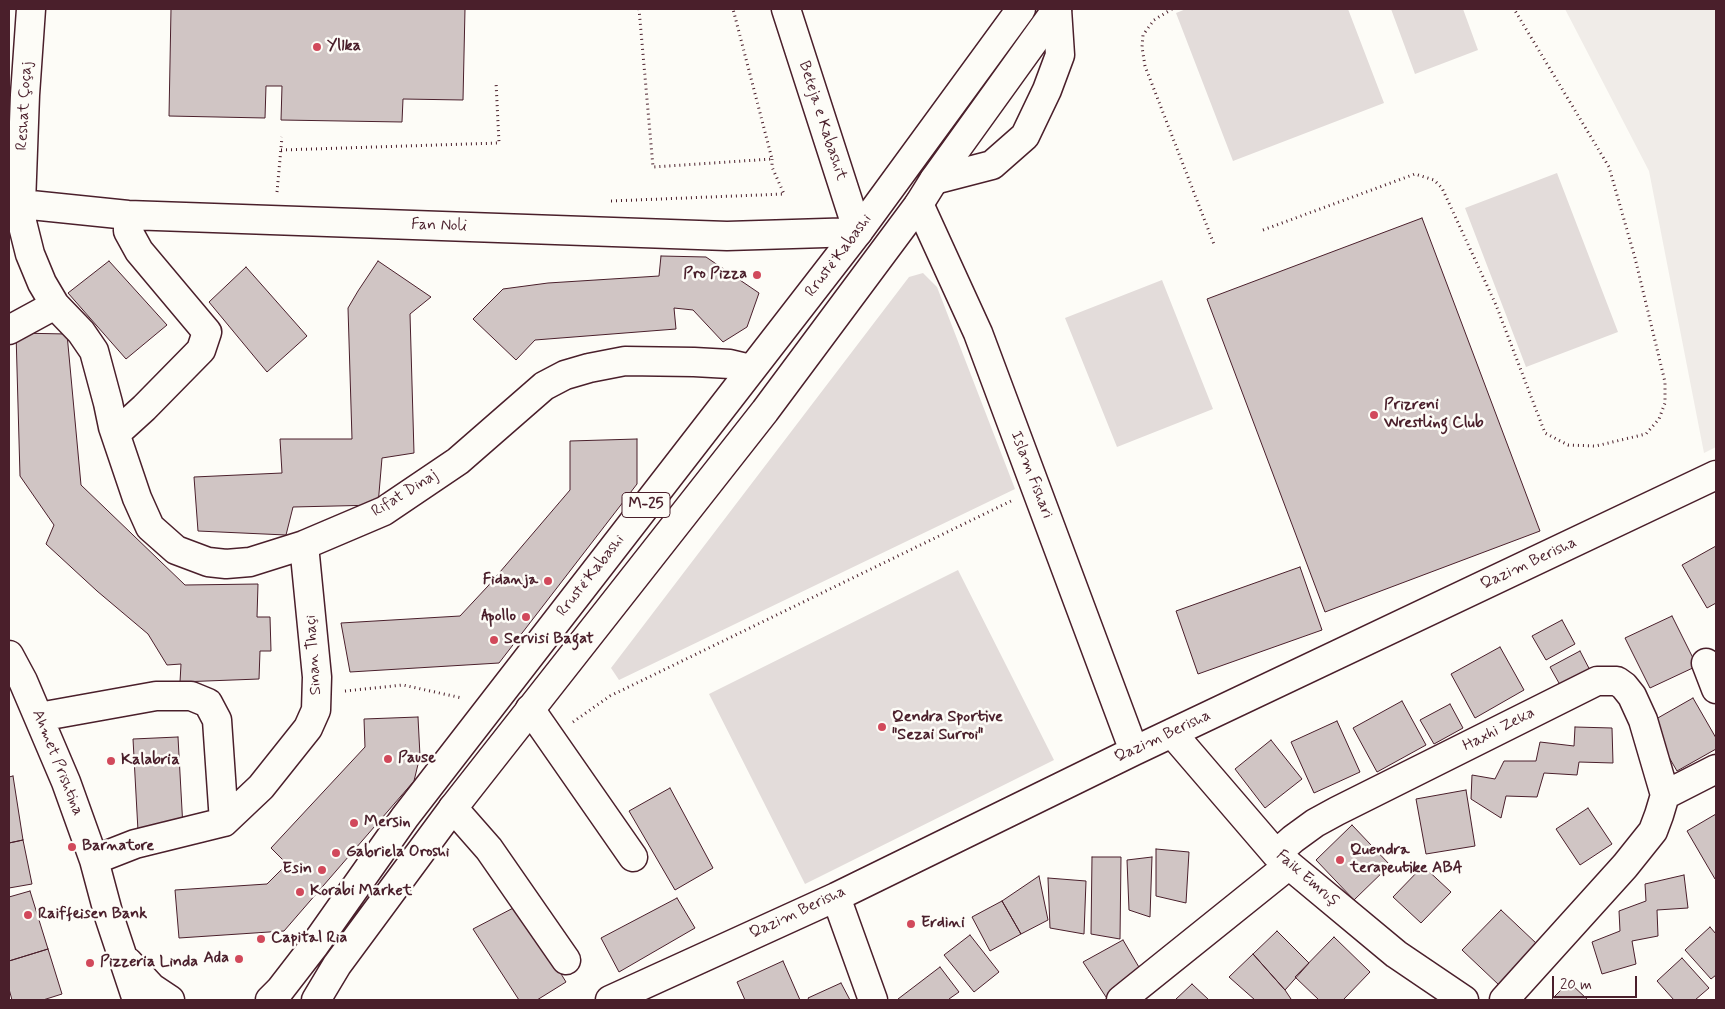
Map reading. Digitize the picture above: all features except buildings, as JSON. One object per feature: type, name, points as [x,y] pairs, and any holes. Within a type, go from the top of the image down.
[{"type":"street","name":"Reshat Çoçaj","points":[[17,216],[17,95],[31,9]]},
{"type":"street","name":"Beteja e Kabashit","points":[[786,9],[858,232]]},
{"type":"street","name":"Rrustë Kabashi","points":[[270,1000],[314,946],[405,817],[858,232],[1021,9]]},
{"type":"street","name":"Rrustë Kabashi","points":[[316,1000],[337,965],[453,808],[765,411],[919,204],[934,180],[1057,9]]},
{"type":"street","points":[[934,180],[992,165],[1024,136],[1047,90],[1060,55],[1057,9]]},
{"type":"street","name":"Islam Fishari","points":[[919,204],[978,333],[1134,751]]},
{"type":"street","name":"Fan Noli","points":[[17,216],[128,215],[727,236],[858,232]]},
{"type":"street","points":[[113,427],[122,428],[144,408],[201,350],[207,332],[138,251],[128,230],[128,215]]},
{"type":"street","name":"Rifat Dinaj","points":[[17,216],[30,254],[42,282],[55,305],[81,332],[94,352],[113,427],[137,498],[150,527],[176,550],[208,562],[226,564],[250,562],[304,545],[384,511],[458,461],[544,386],[565,375],[625,361],[730,364],[751,369]]},
{"type":"street","points":[[858,232],[884,250]]},
{"type":"street","points":[[9,330],[55,305]]},
{"type":"street","name":"Qazim Berisha","points":[[626,997],[836,897],[1134,751],[1716,475]]},
{"type":"street","name":"Sinan Thaçi","points":[[94,860],[135,844],[224,822],[262,787],[308,728],[316,710],[317,694],[316,659],[304,545]]},
{"type":"street","name":"Ahmet Prishtina","points":[[9,655],[16,685],[39,717],[66,782],[94,860],[109,916],[123,957],[152,988],[170,1000]]},
{"type":"street","points":[[1706,663],[1716,689]]},
{"type":"street","name":"Haxhi Zeka","points":[[1121,1000],[1150,991],[1282,860],[1308,828],[1337,811],[1597,681],[1617,681],[1632,696],[1643,720],[1660,772],[1665,795],[1660,815],[1653,831],[1625,866],[1504,1000]]},
{"type":"street","points":[[39,717],[156,696],[191,696],[208,703],[217,720],[224,822]]},
{"type":"street","points":[[530,709],[633,857]]},
{"type":"street","name":"Faik Emruş","points":[[1172,733],[1282,860],[1396,954],[1464,1000]]},
{"type":"street","points":[[1665,795],[1716,770]]},
{"type":"street","points":[[453,808],[489,849],[566,960]]},
{"type":"street","points":[[836,897],[873,1000]]},
{"type":"street","points":[[123,957],[136,1000]]},
{"type":"path","points":[[639,9],[653,167],[772,159]]},
{"type":"path","points":[[607,202],[784,194],[772,167],[772,159],[733,9]]},
{"type":"path","points":[[1172,9],[1154,20],[1143,36],[1142,47],[1145,66],[1214,247]]},
{"type":"path","points":[[1263,230],[1415,174],[1434,180],[1442,188],[1496,305],[1545,433],[1568,445],[1596,446],[1646,434],[1659,419],[1665,404],[1665,382],[1635,258],[1609,167],[1514,9]]},
{"type":"path","points":[[281,150],[499,143],[496,82]]},
{"type":"path","points":[[277,197],[282,138]]},
{"type":"path","points":[[550,738],[610,696],[1036,489]]},
{"type":"path","points":[[317,694],[403,684],[492,704]]},
{"type":"shaded area","points":[[1186,9],[1348,9],[1384,103],[1233,161],[1176,13]]},
{"type":"shaded area","points":[[1391,9],[1463,9],[1478,50],[1415,74]]},
{"type":"shaded area","points":[[1565,9],[1716,9],[1716,447],[1704,453],[1649,171]]},
{"type":"shaded area","points":[[1557,173],[1618,332],[1526,367],[1465,208]]},
{"type":"shaded area","points":[[923,273],[937,287],[1015,489],[619,680],[611,668],[909,277]]},
{"type":"shaded area","points":[[1162,280],[1213,409],[1117,447],[1065,318]]},
{"type":"shaded area","name":"Qendra Sportive \"Sezai Surroi\"","points":[[958,570],[1054,760],[805,884],[709,694]]},
{"type":"place","name":"Yllka","points":[[317,47]]},
{"type":"place","name":"Pro Pizza","points":[[757,275]]},
{"type":"place","name":"Prizreni Wrestling Club","points":[[1374,415]]},
{"type":"place","name":"Fidanja","points":[[548,581]]},
{"type":"place","name":"Apollo","points":[[526,617]]},
{"type":"place","name":"Servisi Bagat","points":[[494,640]]},
{"type":"place","name":"Qendra Sportive \"Sezai Surroi\"","points":[[882,727]]},
{"type":"place","name":"Pause","points":[[388,759]]},
{"type":"place","name":"Kalabria","points":[[111,761]]},
{"type":"place","name":"Mersin","points":[[354,823]]},
{"type":"place","name":"Barnatore","points":[[72,847]]},
{"type":"place","name":"Gabriela Oroshi","points":[[336,853]]},
{"type":"place","name":"Quendra terapeutike ABA","points":[[1340,860]]},
{"type":"place","name":"Esin","points":[[322,870]]},
{"type":"place","name":"Korabi Market","points":[[300,892]]},
{"type":"place","name":"Raiffeisen Bank","points":[[28,915]]},
{"type":"place","name":"Erdini","points":[[911,924]]},
{"type":"place","name":"Capital Ria","points":[[261,939]]},
{"type":"place","name":"Ada","points":[[239,959]]},
{"type":"place","name":"Pizzeria Linda","points":[[90,963]]}]
